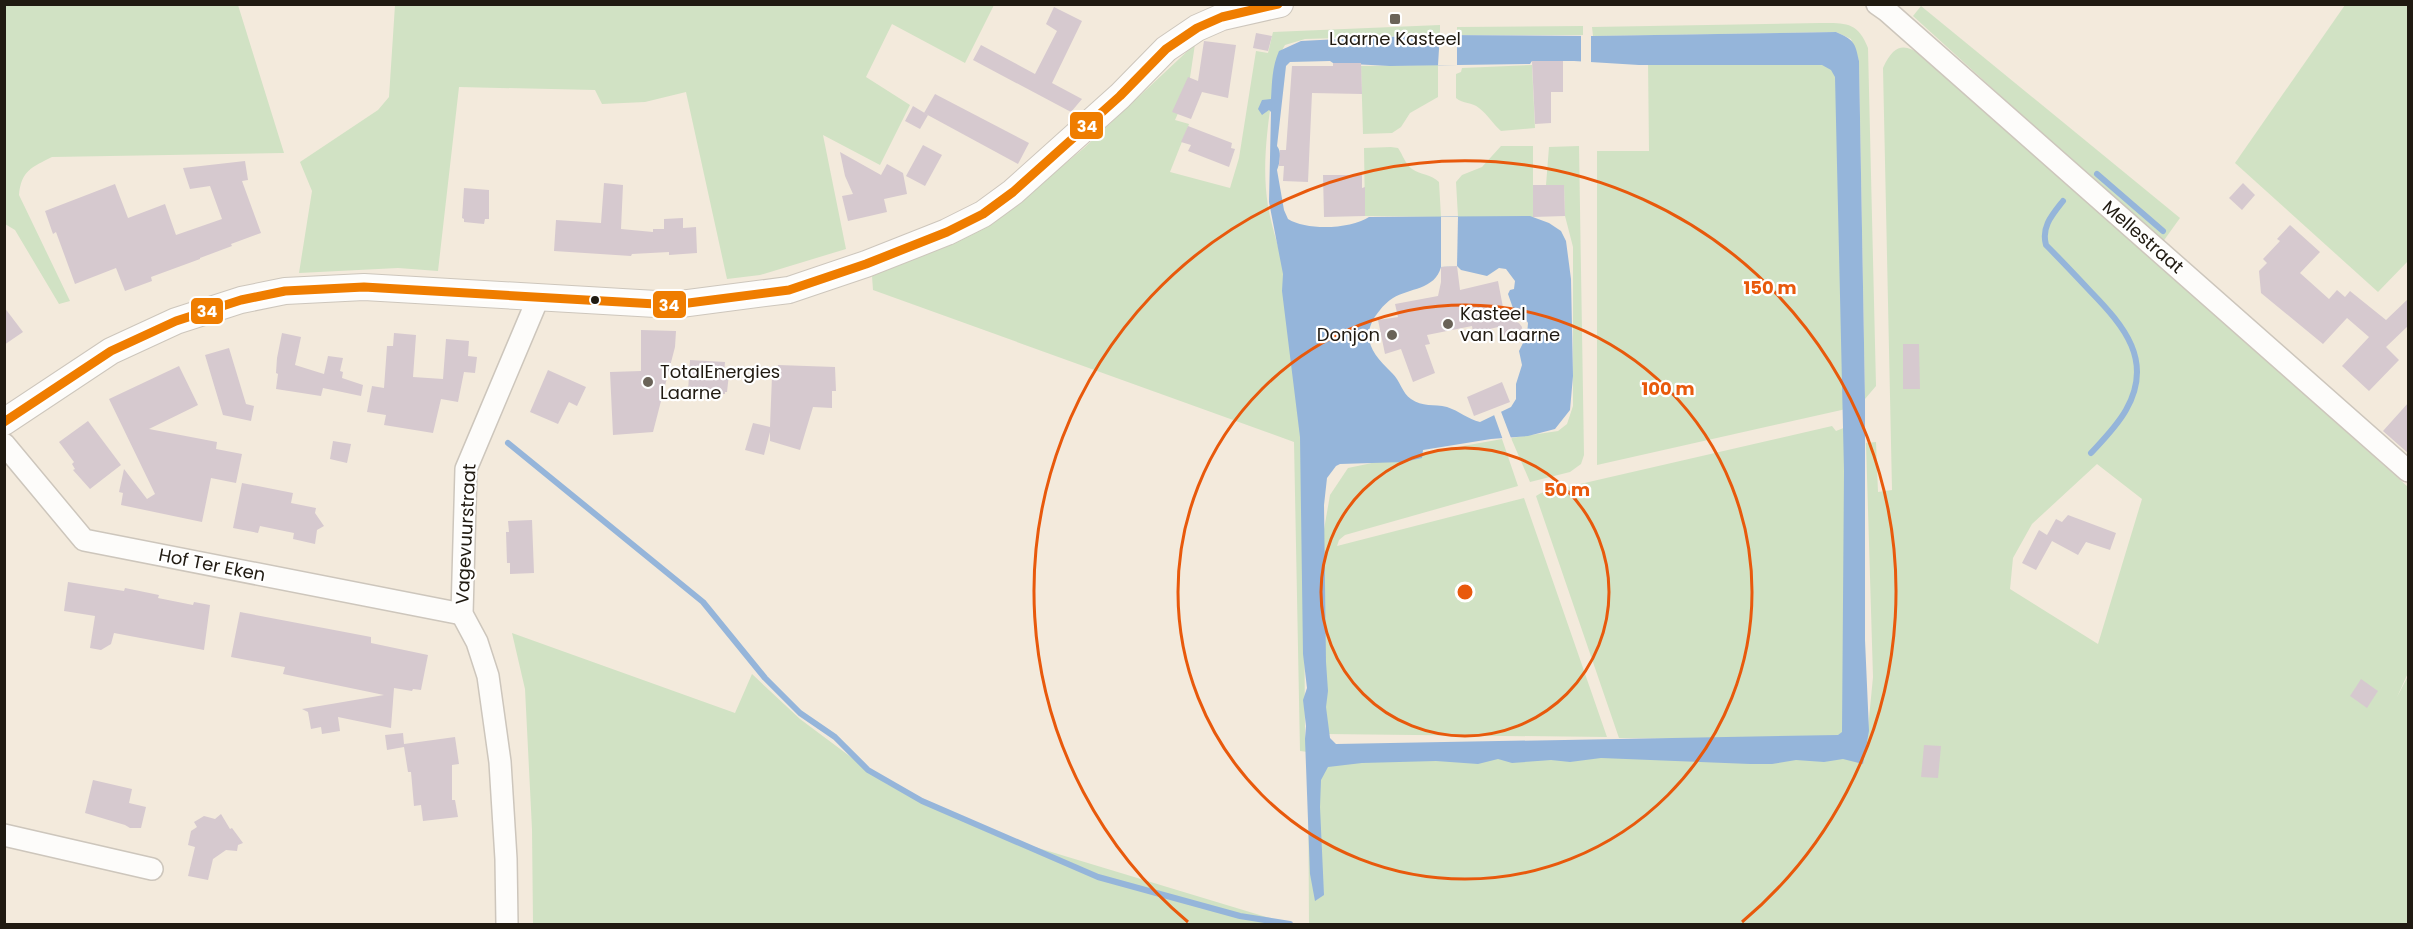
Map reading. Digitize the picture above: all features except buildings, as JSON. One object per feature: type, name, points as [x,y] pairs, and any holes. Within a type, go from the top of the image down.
[{"type":"street","points":[[4,422],[111,351],[176,321],[241,300],[285,291],[364,287],[673,304],[789,290],[947,232],[983,213],[1013,192],[1120,96],[1166,49],[1197,28],[1222,17],[1280,4]]},
{"type":"street","name":"Mellestraat","points":[[1876,4],[1887,11],[2409,471]]},
{"type":"street","name":"Vagevuurstraat","points":[[507,924],[506,859],[500,762],[488,676],[477,642],[462,614],[466,469],[472,450],[539,296]]},
{"type":"street","name":"Hof Ter Eken","points":[[4,444],[84,540],[462,614]]},
{"type":"street","points":[[4,835],[152,869]]},
{"type":"green space","points":[[395,4],[994,5],[965,63],[892,24],[866,77],[910,105],[880,165],[823,135],[846,249],[760,275],[727,279],[686,92],[645,102],[602,104],[595,90],[459,87],[438,271],[398,268],[299,273],[312,191],[300,162],[378,110],[389,97]]},
{"type":"green space","points":[[4,5],[238,5],[284,153],[52,157],[33,167],[22,180],[19,195],[70,301],[59,304],[15,230],[5,224]]},
{"type":"green space","points":[[2345,5],[2408,5],[2408,261],[2378,292],[2235,163]]},
{"type":"green space","points":[[1921,6],[2180,218],[2162,243],[1913,16]]},
{"type":"green space","points":[[1820,23],[1850,26],[1860,33],[1868,48],[1876,386],[1865,399],[1859,61],[1851,39],[1836,32],[1593,36],[1592,27]]},
{"type":"green space","points":[[1440,25],[1440,35],[1305,39],[1285,45],[1278,57],[1267,132],[1265,169],[1268,206],[1295,317],[1302,473],[1305,735],[1308,751],[1867,739],[1873,677],[1866,443],[1876,442],[1878,492],[1892,490],[1883,68],[1895,50],[1908,48],[1938,68],[2408,487],[2408,673],[2397,697],[2408,676],[2408,924],[1309,924],[1308,752],[1300,751],[1294,442],[873,290],[872,276],[1002,216],[1084,148],[1195,44],[1188,91],[1175,120],[1189,124],[1170,172],[1230,188],[1239,158],[1256,51],[1268,53],[1273,32]],"holes":[[[2097,464],[2142,499],[2098,644],[2010,589],[2013,558],[2032,524]]]},
{"type":"green space","points":[[1583,26],[1583,35],[1457,35],[1457,27]]},
{"type":"green space","points":[[1648,60],[1828,60],[1838,69],[1846,409],[1597,465],[1597,151],[1649,151]]},
{"type":"green space","points":[[1438,65],[1438,97],[1410,113],[1401,127],[1392,133],[1363,134],[1361,66]]},
{"type":"green space","points":[[1532,65],[1535,128],[1501,131],[1479,108],[1456,98],[1456,74],[1461,72],[1462,68]]},
{"type":"green space","points":[[1501,146],[1533,146],[1533,217],[1458,217],[1456,182],[1462,175],[1482,167]]},
{"type":"green space","points":[[1579,146],[1584,455],[1581,464],[1570,472],[1530,482],[1511,438],[1558,431],[1567,424],[1573,406],[1573,247],[1565,216],[1564,185],[1546,185],[1549,147]]},
{"type":"green space","points":[[1364,148],[1398,148],[1412,169],[1433,177],[1439,182],[1441,217],[1365,216]]},
{"type":"green space","points":[[1832,426],[1836,431],[1846,427],[1846,730],[1838,740],[1619,738],[1536,496]]},
{"type":"green space","points":[[1502,439],[1518,486],[1345,535],[1339,540],[1337,546],[1524,498],[1607,737],[1325,734],[1322,541],[1330,495],[1348,468]]},
{"type":"green space","points":[[512,633],[735,713],[752,674],[800,719],[887,784],[992,834],[1289,924],[533,924],[532,829],[525,689]]},
{"type":"water","points":[[1836,32],[1853,42],[1856,50],[1859,61],[1865,399],[1865,640],[1869,731],[1863,764],[1843,759],[1824,762],[1796,760],[1772,764],[1750,764],[1601,758],[1570,762],[1551,760],[1512,763],[1498,759],[1478,764],[1436,761],[1362,763],[1328,767],[1321,780],[1320,807],[1324,895],[1315,901],[1310,874],[1306,726],[1303,700],[1307,688],[1303,654],[1300,437],[1282,291],[1283,274],[1269,202],[1271,112],[1269,110],[1262,115],[1258,109],[1262,100],[1271,99],[1274,69],[1279,51],[1301,41],[1440,35],[1593,36]],"holes":[[[1330,61],[1390,66],[1530,64],[1532,61],[1639,65],[1822,65],[1831,70],[1835,77],[1844,471],[1842,732],[1838,735],[1336,744],[1330,738],[1326,707],[1328,691],[1324,505],[1327,478],[1340,464],[1404,462],[1422,458],[1423,450],[1491,439],[1528,436],[1555,429],[1570,410],[1573,376],[1571,279],[1566,241],[1561,231],[1549,223],[1530,216],[1369,217],[1351,224],[1317,227],[1288,219],[1284,210],[1277,170],[1280,158],[1277,146],[1286,66],[1290,62]],[[1457,266],[1461,270],[1487,276],[1499,268],[1506,269],[1515,281],[1514,289],[1508,294],[1514,311],[1524,316],[1528,323],[1527,335],[1519,351],[1522,365],[1516,384],[1516,399],[1511,407],[1480,422],[1447,407],[1415,402],[1405,393],[1370,344],[1370,328],[1381,308],[1399,295],[1433,280],[1441,267]]]},
{"type":"pier","points":[[1440,32],[1457,32],[1457,65],[1438,65]]},
{"type":"pier","points":[[1581,35],[1591,35],[1591,65],[1581,64]]},
{"type":"pier","points":[[1441,217],[1458,217],[1457,266],[1441,267]]},
{"type":"pier","points":[[1500,409],[1512,439],[1503,440],[1493,412]]},
{"type":"waterway","points":[[2097,174],[2163,231]]},
{"type":"waterway","points":[[2063,201],[2051,216],[2046,227],[2046,245],[2114,318],[2124,331],[2136,360],[2137,376],[2134,392],[2126,410],[2091,453]]},
{"type":"waterway","points":[[508,443],[703,602],[765,678],[800,713],[835,737],[868,770],[922,801],[1098,877],[1240,916],[1290,924]]},
{"type":"transit line","name":"34","points":[[4,422],[111,351],[176,321],[241,300],[285,291],[364,287],[673,305],[789,290],[866,264],[947,232],[983,214],[1013,192],[1120,96],[1166,49],[1197,28],[1222,17],[1278,4]]},
{"type":"place","name":"Laarne Kasteel","points":[[1395,19]]},
{"type":"place","name":"Kasteel van Laarne","points":[[1448,324]]},
{"type":"place","name":"Donjon","points":[[1392,335]]},
{"type":"place","name":"TotalEnergies Laarne","points":[[648,382]]}]
